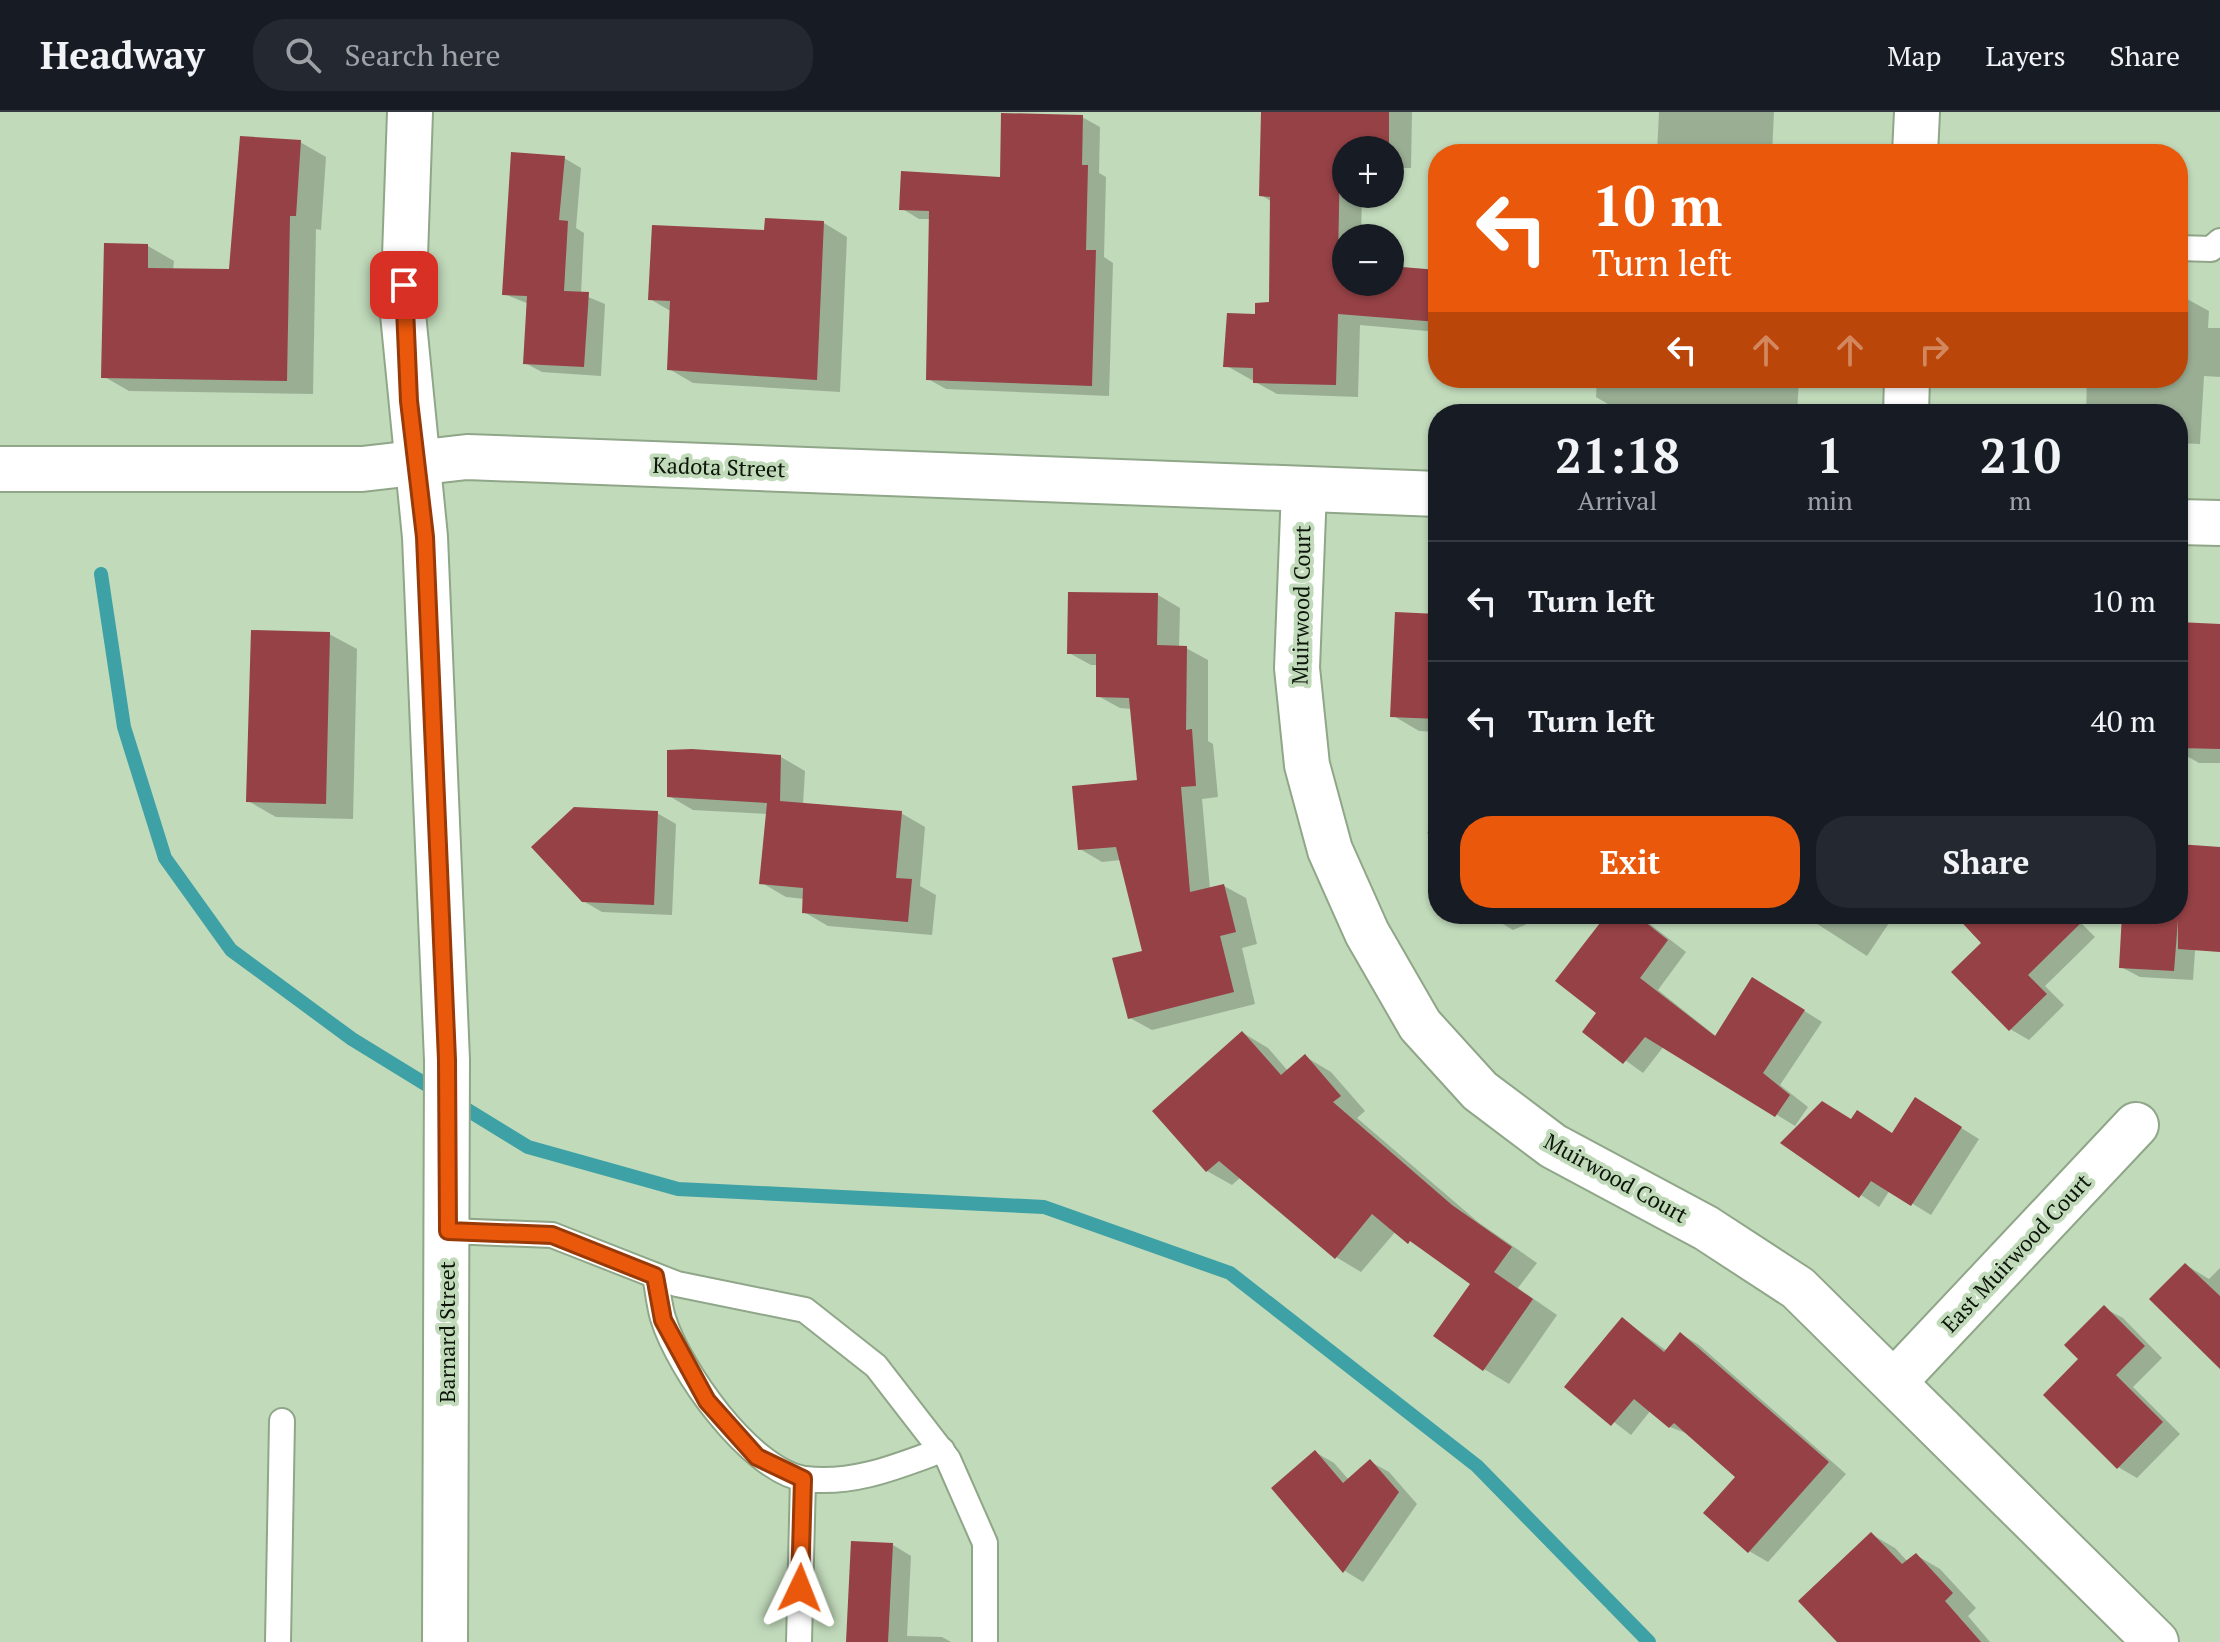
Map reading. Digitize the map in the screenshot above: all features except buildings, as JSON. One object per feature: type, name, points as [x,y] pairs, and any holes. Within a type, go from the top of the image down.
[{"type":"street","name":"Barnard Street","points":[[410,112],[403,314],[425,537],[447,1060],[445,1642]]},
{"type":"street","points":[[1915,144],[1917,112]]},
{"type":"street","name":"Kadota Street","points":[[0,469],[362,469],[467,457],[1428,494]]},
{"type":"street","name":"Muirwood Court","points":[[1304,489],[1297,668],[1307,765],[1330,850],[1367,933],[1420,1025],[1480,1091],[1553,1146],[1749,1254],[1798,1288],[2156,1642]]},
{"type":"street","points":[[2188,522],[2220,523]]},
{"type":"street","name":"East Muirwood Court","points":[[1895,1381],[2136,1125]]},
{"type":"lane","points":[[2188,248],[2211,249],[2220,241]]},
{"type":"lane","points":[[448,1231],[552,1235],[677,1284],[805,1310],[876,1366],[942,1450],[985,1543],[985,1642]]},
{"type":"lane","points":[[655,1276],[663,1320],[707,1401],[757,1457],[803,1479],[869,1477],[942,1450]]},
{"type":"lane","points":[[278,1642],[282,1421]]},
{"type":"lane","points":[[799,1642],[803,1479]]},
{"type":"waterway","points":[[101,574],[124,727],[165,858],[231,950],[352,1039],[528,1147],[678,1189],[1044,1207],[1230,1273],[1477,1466],[1649,1642]]},
{"type":"route","points":[[404,285],[409,401],[425,537],[447,1060],[448,1231],[552,1235],[655,1276],[663,1320],[707,1401],[757,1457],[803,1479],[800,1588]]}]
